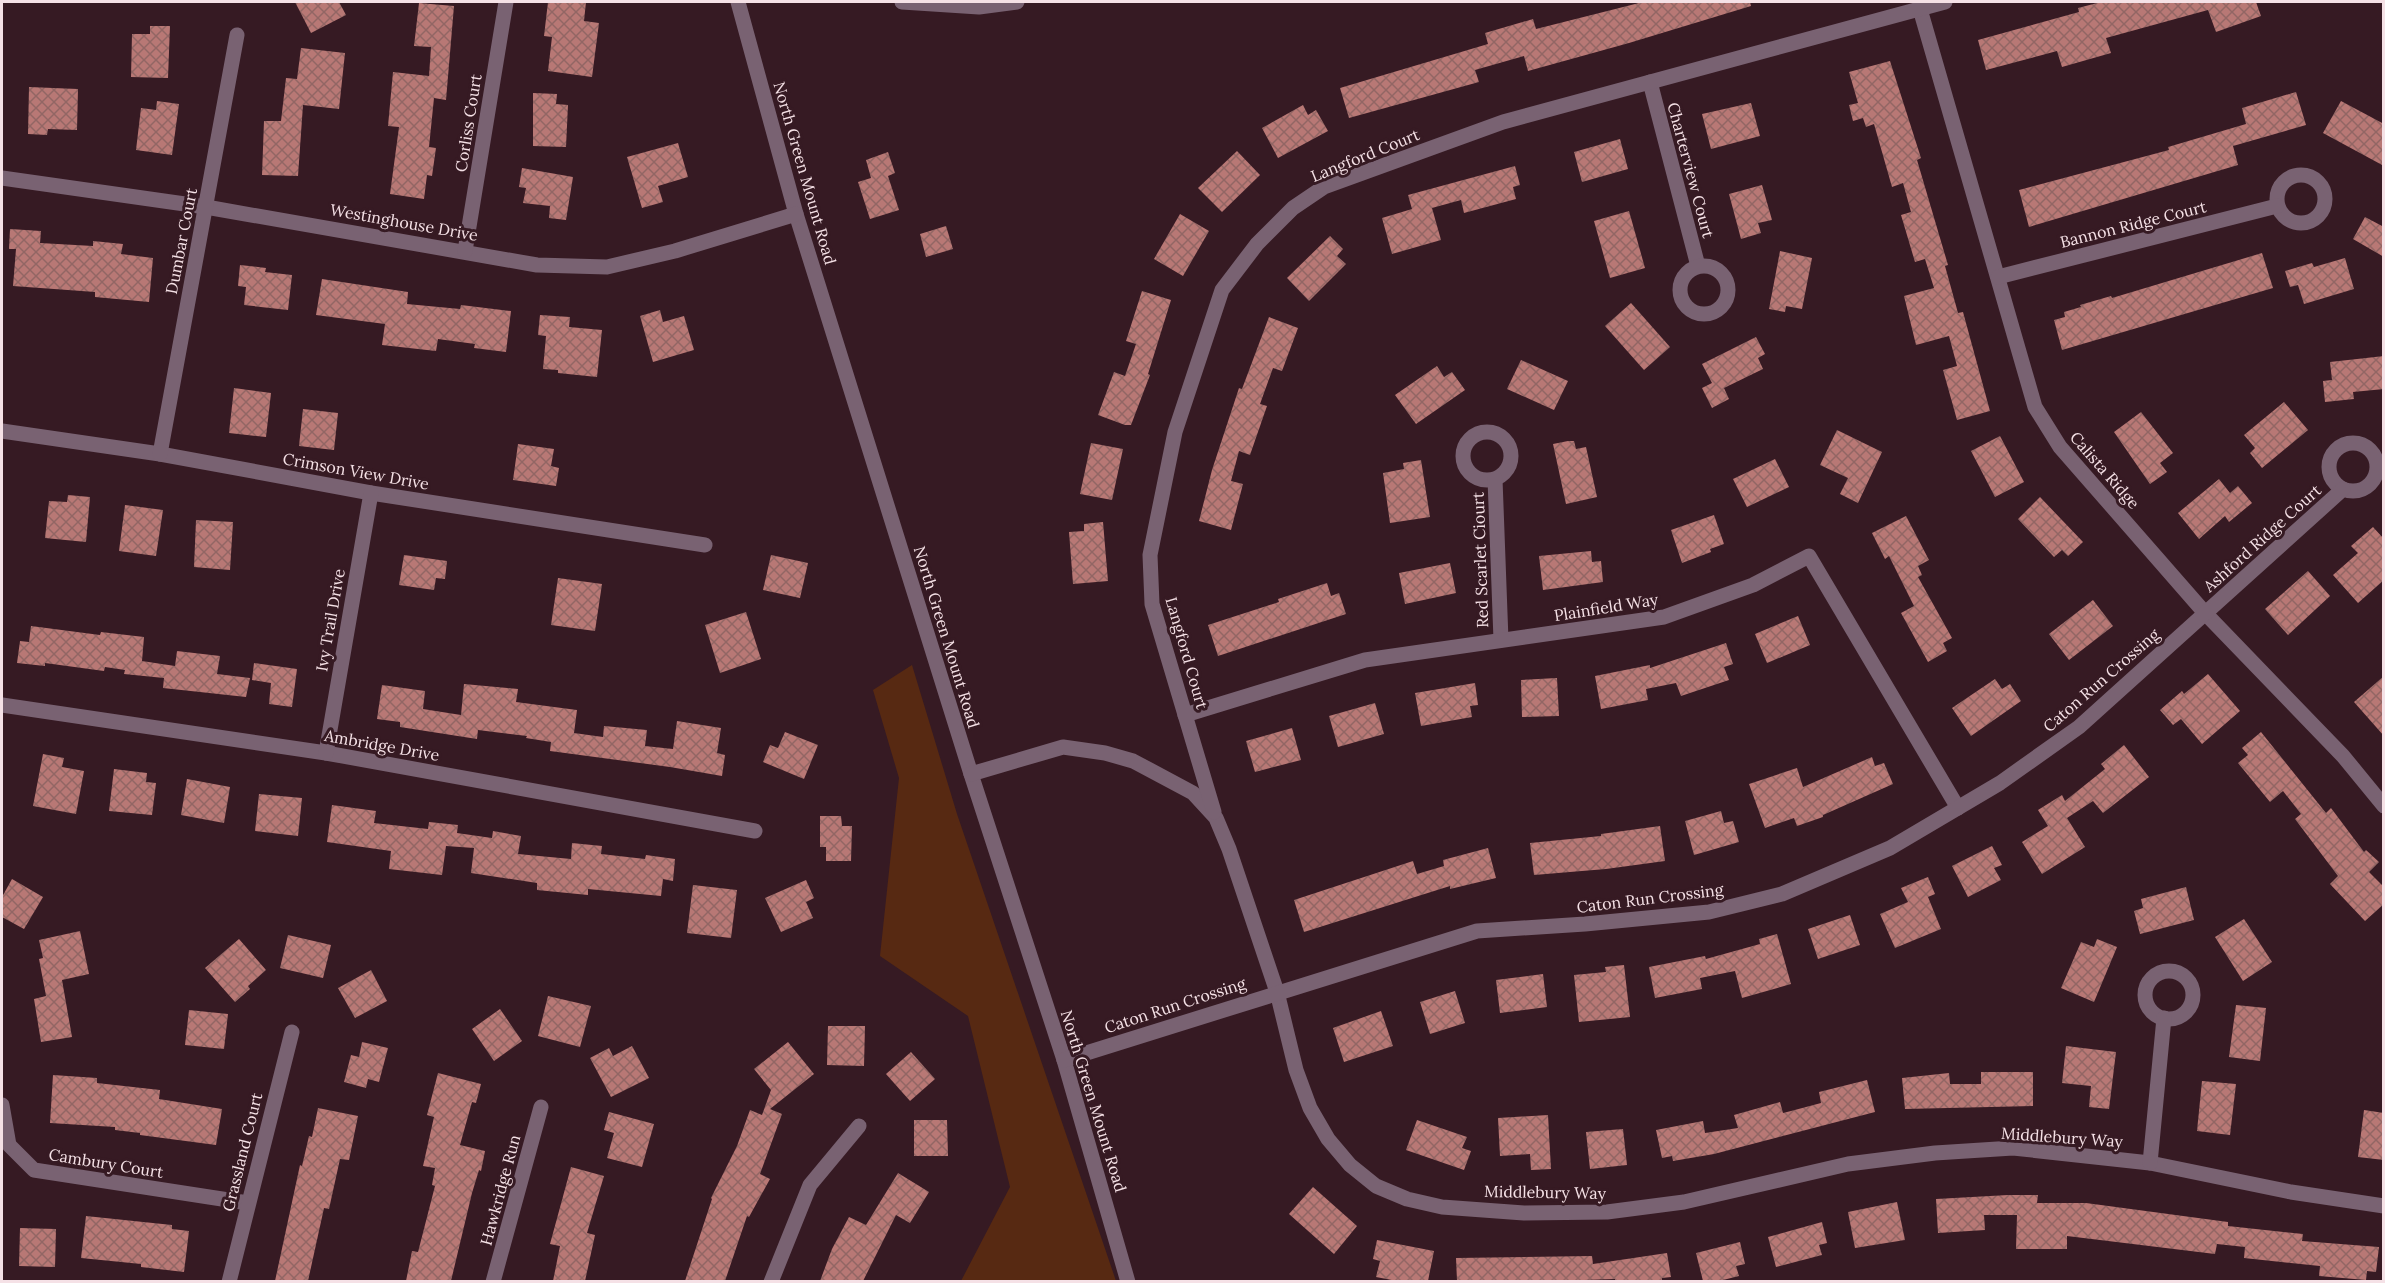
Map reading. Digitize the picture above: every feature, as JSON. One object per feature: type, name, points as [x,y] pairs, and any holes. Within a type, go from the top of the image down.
[{"type":"street","name":"Corliss Court","points":[[465,251],[506,2]]},
{"type":"street","name":"North Green Mount Road","points":[[738,2],[796,214],[971,774],[1064,1060],[1128,1281]]},
{"type":"street","points":[[902,2],[979,8],[1017,2]]},
{"type":"street","name":"Langford Court","points":[[1216,818],[1152,604],[1150,555],[1175,432],[1222,290],[1257,244],[1293,208],[1324,187],[1503,122],[1945,2]]},
{"type":"street","name":"Calista Ridge","points":[[1920,9],[2035,407],[2060,447],[2205,613],[2343,756],[2384,806]]},
{"type":"street","name":"Dumbar Court","points":[[160,454],[237,35]]},
{"type":"street","name":"Charterview Court","points":[[1650,82],[1698,266]]},
{"type":"street","name":"Westinghouse Drive","points":[[2,178],[206,207],[537,265],[607,267],[675,251],[796,214]]},
{"type":"street","name":"Bannon Ridge Court","points":[[1998,277],[2277,206]]},
{"type":"street","name":"Crimson View Drive","points":[[2,430],[160,454],[371,494],[705,545]]},
{"type":"street","name":"Red Scarlet Ciourt","points":[[1495,479],[1501,640]]},
{"type":"street","name":"Ashford Ridge Court","points":[[2205,613],[2343,489]]},
{"type":"street","name":"Ivy Trail Drive","points":[[326,753],[371,494]]},
{"type":"street","name":"Plainfield Way","points":[[1185,715],[1365,660],[1664,618],[1753,585],[1809,556],[1958,808]]},
{"type":"street","name":"Caton Run Crossing","points":[[1064,1060],[1477,931],[1585,924],[1709,912],[1782,894],[1890,848],[2000,783],[2079,727],[2205,613]]},
{"type":"street","name":"Ambridge Drive","points":[[2,705],[326,753],[755,831]]},
{"type":"street","name":"Middlebury Way","points":[[971,774],[1063,747],[1105,753],[1133,761],[1193,793],[1216,818],[1229,849],[1276,992],[1296,1070],[1310,1108],[1328,1139],[1350,1165],[1376,1186],[1407,1200],[1442,1207],[1524,1213],[1607,1212],[1684,1202],[1848,1164],[1935,1153],[2013,1148],[2150,1163],[2291,1192],[2384,1206]]},
{"type":"street","points":[[2150,1163],[2164,1018]]},
{"type":"street","name":"Grassland Court","points":[[228,1281],[292,1032]]},
{"type":"street","name":"Cambury Court","points":[[2,1105],[9,1144],[34,1170],[248,1203]]},
{"type":"street","name":"Hawkridge Run","points":[[493,1281],[541,1107]]},
{"type":"street","points":[[771,1281],[810,1185],[859,1126]]},
{"type":"shaded area","points":[[912,665],[957,814],[1116,1281],[961,1281],[1010,1187],[968,1016],[880,956],[899,778],[873,690]]},
{"type":"building","points":[[295,2],[339,2],[346,15],[311,33]]},
{"type":"building","points":[[548,2],[586,2],[584,21],[599,23],[592,77],[548,71],[552,37],[544,36]]},
{"type":"building","points":[[1643,2],[1750,2],[1751,6],[1528,71],[1524,56],[1475,70],[1479,82],[1349,118],[1340,88],[1488,44],[1485,33],[1533,19],[1536,29]]},
{"type":"building","points":[[2101,2],[2256,2],[2261,16],[2216,32],[2208,10],[2106,38],[2111,53],[2062,67],[2057,51],[1986,70],[1978,40],[2079,12],[2078,8]]},
{"type":"building","points":[[419,3],[454,6],[446,100],[434,98],[429,147],[436,148],[432,176],[427,175],[424,199],[390,194],[399,127],[388,126],[393,72],[429,76],[431,47],[414,46]]},
{"type":"building","points":[[150,26],[170,26],[168,78],[131,77],[132,34],[150,34]]},
{"type":"building","points":[[301,48],[345,53],[339,109],[303,105],[298,176],[262,175],[264,121],[281,121],[286,78],[297,79]]},
{"type":"building","points":[[1890,61],[1921,158],[1917,160],[1948,265],[1945,266],[1958,313],[1963,312],[1990,411],[1957,420],[1943,370],[1957,366],[1949,336],[1916,345],[1904,296],[1934,288],[1925,259],[1915,262],[1901,215],[1911,212],[1903,183],[1892,187],[1874,124],[1866,127],[1863,118],[1853,121],[1849,105],[1858,103],[1849,72]]},
{"type":"building","points":[[29,87],[78,89],[77,130],[48,129],[47,135],[28,134]]},
{"type":"building","points":[[2296,92],[2306,125],[2233,146],[2238,165],[2029,227],[2019,190],[2169,150],[2168,147],[2246,124],[2242,108]]},
{"type":"building","points":[[533,93],[557,94],[556,104],[568,105],[566,147],[533,146]]},
{"type":"building","points":[[157,101],[179,104],[172,155],[136,150],[141,108],[156,110]]},
{"type":"building","points":[[2341,101],[2384,124],[2384,166],[2323,133]]},
{"type":"building","points":[[1751,103],[1760,136],[1711,149],[1702,114]]},
{"type":"building","points":[[1303,105],[1308,115],[1316,110],[1328,131],[1278,158],[1262,128]]},
{"type":"building","points":[[1620,139],[1628,169],[1582,182],[1574,152]]},
{"type":"building","points":[[678,143],[688,177],[658,186],[663,202],[642,208],[627,157]]},
{"type":"building","points":[[1237,151],[1260,175],[1222,212],[1198,188]]},
{"type":"building","points":[[888,152],[895,173],[888,176],[899,210],[870,219],[858,182],[871,178],[866,160]]},
{"type":"building","points":[[1515,166],[1520,185],[1513,187],[1516,199],[1464,213],[1461,200],[1432,208],[1441,240],[1392,254],[1382,218],[1412,209],[1408,195]]},
{"type":"building","points":[[522,168],[573,177],[566,220],[549,218],[550,206],[523,203],[526,188],[519,187]]},
{"type":"building","points":[[1762,185],[1772,220],[1758,223],[1761,233],[1741,239],[1729,194]]},
{"type":"building","points":[[1629,211],[1645,268],[1610,278],[1594,221]]},
{"type":"building","points":[[1180,214],[1209,231],[1183,276],[1154,259]]},
{"type":"building","points":[[2365,217],[2384,227],[2384,257],[2353,239]]},
{"type":"building","points":[[946,226],[953,249],[926,257],[920,234]]},
{"type":"building","points":[[10,229],[41,231],[40,243],[93,246],[93,241],[123,244],[121,254],[153,258],[149,302],[95,297],[95,292],[13,286],[16,249],[9,249]]},
{"type":"building","points":[[1330,236],[1343,249],[1337,256],[1346,264],[1309,301],[1287,278]]},
{"type":"building","points":[[1780,251],[1812,258],[1802,309],[1786,306],[1785,312],[1769,309]]},
{"type":"building","points":[[2262,253],[2273,288],[2062,350],[2054,320],[2065,317],[2064,312],[2081,307],[2080,305],[2111,296],[2112,298]]},
{"type":"building","points":[[2345,258],[2354,289],[2304,304],[2298,285],[2290,287],[2285,271],[2312,263],[2314,267]]},
{"type":"building","points":[[240,265],[266,268],[265,272],[292,275],[288,310],[244,305],[246,287],[238,286]]},
{"type":"building","points":[[322,279],[408,292],[407,304],[460,309],[461,305],[511,311],[506,352],[474,348],[475,344],[438,339],[436,351],[382,345],[385,324],[316,315]]},
{"type":"building","points":[[1142,291],[1171,300],[1148,374],[1150,375],[1131,425],[1125,425],[1098,415],[1114,372],[1125,376],[1136,344],[1126,341]]},
{"type":"building","points":[[1631,303],[1670,347],[1644,370],[1605,326]]},
{"type":"building","points":[[660,310],[663,322],[684,316],[694,350],[653,362],[640,316]]},
{"type":"building","points":[[540,315],[570,317],[569,327],[602,330],[597,377],[543,369],[546,336],[538,335]]},
{"type":"building","points":[[1269,317],[1298,328],[1282,371],[1273,368],[1260,404],[1267,406],[1250,455],[1239,451],[1231,481],[1243,484],[1231,530],[1199,521],[1212,470],[1239,388],[1242,389]]},
{"type":"building","points":[[1756,337],[1765,354],[1758,358],[1763,369],[1724,388],[1729,399],[1712,408],[1702,388],[1712,383],[1702,364]]},
{"type":"building","points":[[2384,356],[2384,389],[2353,392],[2354,399],[2325,402],[2323,381],[2332,380],[2330,362]]},
{"type":"building","points":[[1521,360],[1568,381],[1554,410],[1507,389]]},
{"type":"building","points":[[1437,366],[1444,377],[1452,372],[1465,390],[1416,424],[1395,395]]},
{"type":"building","points":[[234,388],[271,393],[266,437],[229,433]]},
{"type":"building","points":[[2284,402],[2308,430],[2262,468],[2250,453],[2255,448],[2244,435]]},
{"type":"building","points":[[303,409],[338,413],[334,450],[299,446]]},
{"type":"building","points":[[2141,412],[2173,453],[2160,463],[2167,472],[2150,484],[2114,432]]},
{"type":"building","points":[[1837,430],[1882,452],[1858,503],[1840,494],[1848,478],[1820,465]]},
{"type":"building","points":[[2000,436],[2024,482],[1995,497],[1971,451]]},
{"type":"building","points":[[1574,441],[1576,449],[1586,447],[1597,497],[1566,504],[1553,444]]},
{"type":"building","points":[[1091,443],[1123,449],[1112,500],[1080,494]]},
{"type":"building","points":[[518,444],[554,449],[551,466],[559,468],[556,486],[513,480]]},
{"type":"building","points":[[1775,459],[1789,487],[1747,507],[1733,479]]},
{"type":"building","points":[[1421,460],[1430,517],[1390,523],[1383,473],[1404,469],[1403,463]]},
{"type":"building","points":[[2219,479],[2230,493],[2238,486],[2252,503],[2229,522],[2225,516],[2199,539],[2178,513]]},
{"type":"building","points":[[68,495],[90,497],[86,542],[45,538],[49,501],[67,502]]},
{"type":"building","points":[[2040,497],[2083,542],[2068,556],[2062,550],[2054,557],[2018,519]]},
{"type":"building","points":[[125,505],[163,510],[156,556],[119,551]]},
{"type":"building","points":[[1714,515],[1724,544],[1710,549],[1711,552],[1682,563],[1671,530]]},
{"type":"building","points":[[1906,516],[1929,560],[1918,566],[1922,575],[1918,577],[1952,638],[1943,643],[1947,651],[1928,662],[1901,613],[1914,606],[1889,556],[1885,559],[1872,533]]},
{"type":"building","points":[[196,520],[233,522],[230,570],[194,567]]},
{"type":"building","points":[[1103,522],[1108,581],[1073,584],[1069,532],[1084,531],[1084,524]]},
{"type":"building","points":[[2373,527],[2384,539],[2384,580],[2358,603],[2333,575],[2358,553],[2351,546]]},
{"type":"building","points":[[1591,551],[1592,562],[1601,561],[1603,582],[1543,590],[1539,556]]},
{"type":"building","points":[[404,555],[447,561],[445,579],[436,578],[434,590],[399,585]]},
{"type":"building","points":[[771,555],[808,563],[800,598],[763,590]]},
{"type":"building","points":[[1450,563],[1456,593],[1405,604],[1399,573]]},
{"type":"building","points":[[2308,571],[2330,596],[2288,635],[2265,609]]},
{"type":"building","points":[[558,578],[602,584],[595,631],[551,625]]},
{"type":"building","points":[[1327,583],[1331,596],[1339,593],[1346,614],[1218,656],[1208,625],[1279,602],[1278,599]]},
{"type":"building","points":[[2093,600],[2113,626],[2069,660],[2049,634]]},
{"type":"building","points":[[746,612],[761,659],[720,673],[705,625]]},
{"type":"building","points":[[1798,616],[1810,645],[1767,663],[1755,634]]},
{"type":"building","points":[[31,626],[100,635],[101,632],[144,637],[142,661],[175,666],[177,651],[220,656],[217,674],[250,678],[246,697],[163,688],[164,678],[124,674],[125,670],[105,667],[104,671],[45,663],[45,666],[17,663],[20,641],[29,642]]},
{"type":"building","points":[[1726,643],[1733,664],[1724,667],[1729,680],[1681,696],[1676,683],[1646,689],[1648,700],[1601,709],[1595,676],[1650,665],[1650,668]]},
{"type":"building","points":[[254,663],[297,669],[292,707],[269,704],[271,683],[252,680]]},
{"type":"building","points":[[2208,674],[2240,711],[2202,744],[2181,719],[2173,725],[2160,710],[2182,691],[2184,694]]},
{"type":"building","points":[[2384,676],[2384,736],[2354,702]]},
{"type":"building","points":[[1557,678],[1559,716],[1522,717],[1521,680]]},
{"type":"building","points":[[1995,679],[2002,689],[2010,684],[2021,701],[1971,736],[1952,708]]},
{"type":"building","points":[[1475,683],[1478,705],[1470,706],[1472,717],[1421,726],[1415,693]]},
{"type":"building","points":[[464,684],[518,689],[516,702],[577,710],[574,733],[603,737],[604,726],[647,730],[645,746],[673,749],[677,721],[721,728],[717,753],[725,755],[722,776],[550,751],[551,742],[526,738],[527,736],[478,730],[477,739],[400,727],[400,722],[377,719],[382,685],[425,691],[423,709],[461,715]]},
{"type":"building","points":[[1375,703],[1384,734],[1338,747],[1329,716]]},
{"type":"building","points":[[1292,728],[1301,760],[1255,772],[1246,741]]},
{"type":"building","points":[[785,732],[818,745],[804,779],[763,762],[770,745],[778,748]]},
{"type":"building","points":[[2261,732],[2326,813],[2331,808],[2364,852],[2366,850],[2379,862],[2369,872],[2384,887],[2384,904],[2365,921],[2330,884],[2338,876],[2295,819],[2301,814],[2283,791],[2270,802],[2238,763],[2248,755],[2242,748]]},
{"type":"building","points":[[2124,745],[2149,777],[2103,813],[2093,801],[2067,818],[2085,847],[2042,874],[2022,842],[2048,826],[2038,810],[2062,795],[2065,801],[2105,769],[2101,764]]},
{"type":"building","points":[[43,754],[64,758],[62,767],[84,771],[76,814],[33,806]]},
{"type":"building","points":[[1872,757],[1875,766],[1884,763],[1893,784],[1823,815],[1823,817],[1797,826],[1794,818],[1765,828],[1749,784],[1797,768],[1803,787]]},
{"type":"building","points":[[114,769],[147,773],[146,782],[156,783],[152,815],[109,811]]},
{"type":"building","points":[[187,779],[230,787],[224,823],[181,815]]},
{"type":"building","points":[[259,794],[302,798],[298,836],[255,831]]},
{"type":"building","points":[[332,805],[376,811],[374,823],[428,829],[429,822],[458,825],[457,833],[492,838],[493,831],[521,836],[518,854],[571,859],[572,843],[602,846],[601,854],[645,859],[646,855],[675,859],[673,881],[663,879],[661,896],[588,889],[588,895],[537,890],[537,883],[471,873],[474,848],[446,846],[442,875],[389,869],[391,851],[327,842]]},
{"type":"building","points":[[1721,811],[1724,823],[1733,821],[1739,842],[1694,855],[1685,821]]},
{"type":"building","points":[[820,816],[841,816],[842,826],[852,826],[851,861],[826,861],[826,847],[820,847]]},
{"type":"building","points":[[1660,826],[1665,861],[1534,875],[1530,843],[1601,836],[1601,834]]},
{"type":"building","points":[[1992,846],[2002,865],[1994,868],[2001,880],[1968,897],[1952,866]]},
{"type":"building","points":[[1488,848],[1496,878],[1450,889],[1450,886],[1304,932],[1294,900],[1413,861],[1417,874],[1444,866],[1443,860]]},
{"type":"building","points":[[1928,877],[1935,894],[1928,897],[1941,929],[1895,948],[1880,914],[1908,902],[1901,888]]},
{"type":"building","points":[[12,879],[43,897],[24,929],[2,917],[2,897]]},
{"type":"building","points":[[806,880],[814,898],[806,902],[813,918],[781,932],[765,898]]},
{"type":"building","points":[[693,885],[737,890],[731,938],[687,933]]},
{"type":"building","points":[[2186,887],[2194,920],[2140,934],[2134,911],[2143,908],[2141,899]]},
{"type":"building","points":[[1850,915],[1860,945],[1818,959],[1808,929]]},
{"type":"building","points":[[2244,919],[2272,962],[2243,981],[2215,937]]},
{"type":"building","points":[[80,931],[89,974],[62,980],[72,1037],[41,1042],[34,999],[46,996],[39,959],[43,958],[39,940]]},
{"type":"building","points":[[1777,934],[1791,984],[1742,998],[1735,971],[1700,978],[1702,989],[1655,998],[1649,967],[1705,956],[1706,959],[1760,944],[1759,939]]},
{"type":"building","points":[[288,935],[331,945],[323,978],[280,968]]},
{"type":"building","points":[[239,939],[266,970],[235,1002],[205,968]]},
{"type":"building","points":[[2097,939],[2117,947],[2094,1002],[2061,988],[2081,942],[2094,947]]},
{"type":"building","points":[[1624,965],[1630,1017],[1579,1022],[1574,975],[1606,972],[1605,967]]},
{"type":"building","points":[[371,970],[387,1001],[355,1018],[338,988]]},
{"type":"building","points":[[1543,974],[1547,1007],[1500,1013],[1496,980]]},
{"type":"building","points":[[1455,991],[1465,1023],[1430,1034],[1420,1002]]},
{"type":"building","points":[[548,996],[591,1006],[580,1047],[538,1036]]},
{"type":"building","points":[[2236,1005],[2266,1008],[2260,1061],[2229,1057]]},
{"type":"building","points":[[500,1009],[522,1041],[494,1061],[472,1029]]},
{"type":"building","points":[[189,1010],[228,1014],[224,1049],[185,1045]]},
{"type":"building","points":[[1381,1011],[1393,1046],[1344,1062],[1333,1028]]},
{"type":"building","points":[[828,1026],[865,1026],[864,1066],[827,1065]]},
{"type":"building","points":[[362,1042],[388,1048],[379,1082],[368,1079],[366,1088],[344,1082],[351,1055],[359,1057]]},
{"type":"building","points":[[788,1042],[814,1074],[770,1109],[782,1114],[760,1174],[770,1179],[749,1217],[747,1216],[725,1281],[685,1281],[711,1198],[737,1146],[750,1110],[762,1115],[771,1090],[754,1069]]},
{"type":"building","points":[[632,1046],[649,1078],[611,1097],[590,1058],[609,1048],[613,1056]]},
{"type":"building","points":[[2066,1046],[2116,1052],[2109,1109],[2089,1107],[2091,1086],[2062,1083]]},
{"type":"building","points":[[911,1052],[935,1079],[910,1101],[886,1074]]},
{"type":"building","points":[[1981,1072],[2033,1072],[2033,1106],[1905,1109],[1902,1078],[1949,1073],[1950,1084],[1981,1084]]},
{"type":"building","points":[[438,1073],[481,1084],[476,1103],[472,1102],[460,1145],[485,1151],[481,1171],[479,1170],[472,1193],[451,1281],[406,1281],[412,1251],[418,1252],[435,1186],[432,1185],[435,1168],[423,1166],[434,1117],[427,1115]]},
{"type":"building","points":[[53,1075],[97,1078],[97,1083],[160,1090],[159,1099],[222,1109],[216,1145],[140,1135],[140,1133],[115,1130],[115,1127],[50,1123]]},
{"type":"building","points":[[1867,1080],[1875,1112],[1714,1154],[1673,1161],[1672,1156],[1662,1158],[1656,1130],[1703,1121],[1705,1133],[1738,1128],[1734,1115],[1780,1102],[1783,1113],[1791,1111],[1821,1103],[1819,1092]]},
{"type":"building","points":[[2202,1081],[2236,1084],[2230,1135],[2197,1131]]},
{"type":"building","points":[[318,1108],[358,1116],[349,1160],[340,1159],[329,1209],[324,1208],[308,1281],[275,1281],[300,1165],[302,1166],[309,1136],[312,1137]]},
{"type":"building","points":[[2364,1110],[2384,1113],[2384,1160],[2358,1157]]},
{"type":"building","points":[[609,1112],[654,1124],[642,1167],[607,1158],[614,1133],[604,1130]]},
{"type":"building","points":[[1548,1115],[1551,1169],[1531,1170],[1530,1154],[1500,1156],[1498,1118]]},
{"type":"building","points":[[914,1120],[947,1120],[948,1156],[914,1156]]},
{"type":"building","points":[[1417,1120],[1467,1137],[1462,1148],[1471,1151],[1464,1170],[1406,1150]]},
{"type":"building","points":[[1623,1129],[1627,1165],[1590,1169],[1586,1132]]},
{"type":"building","points":[[571,1167],[604,1176],[587,1233],[595,1235],[585,1281],[553,1281],[560,1246],[550,1244]]},
{"type":"building","points":[[898,1173],[929,1192],[910,1223],[896,1215],[863,1281],[820,1281],[832,1249],[849,1217],[866,1225]]},
{"type":"building","points":[[1313,1187],[1357,1226],[1334,1254],[1289,1214]]},
{"type":"building","points":[[2038,1195],[2037,1203],[2086,1203],[2228,1222],[2228,1226],[2303,1234],[2302,1241],[2379,1247],[2376,1272],[2367,1271],[2366,1280],[2319,1276],[2320,1266],[2244,1258],[2245,1247],[2217,1244],[2215,1254],[2067,1236],[2067,1249],[2016,1249],[2017,1215],[1984,1215],[1985,1230],[1938,1233],[1936,1199]]},
{"type":"building","points":[[1897,1202],[1905,1240],[1855,1248],[1848,1212]]},
{"type":"building","points":[[86,1216],[172,1225],[172,1229],[189,1231],[184,1272],[141,1267],[141,1264],[81,1258]]},
{"type":"building","points":[[1822,1222],[1827,1243],[1819,1245],[1822,1255],[1776,1267],[1768,1237]]},
{"type":"building","points":[[20,1228],[56,1229],[55,1267],[19,1266]]},
{"type":"building","points":[[1377,1240],[1434,1251],[1428,1281],[1397,1281],[1376,1277],[1380,1261],[1373,1259]]},
{"type":"building","points":[[1740,1242],[1745,1264],[1736,1266],[1739,1276],[1719,1281],[1703,1281],[1696,1253]]},
{"type":"building","points":[[1667,1253],[1671,1277],[1662,1278],[1662,1281],[1615,1281],[1615,1279],[1457,1281],[1456,1258],[1592,1256],[1593,1264]]}]
